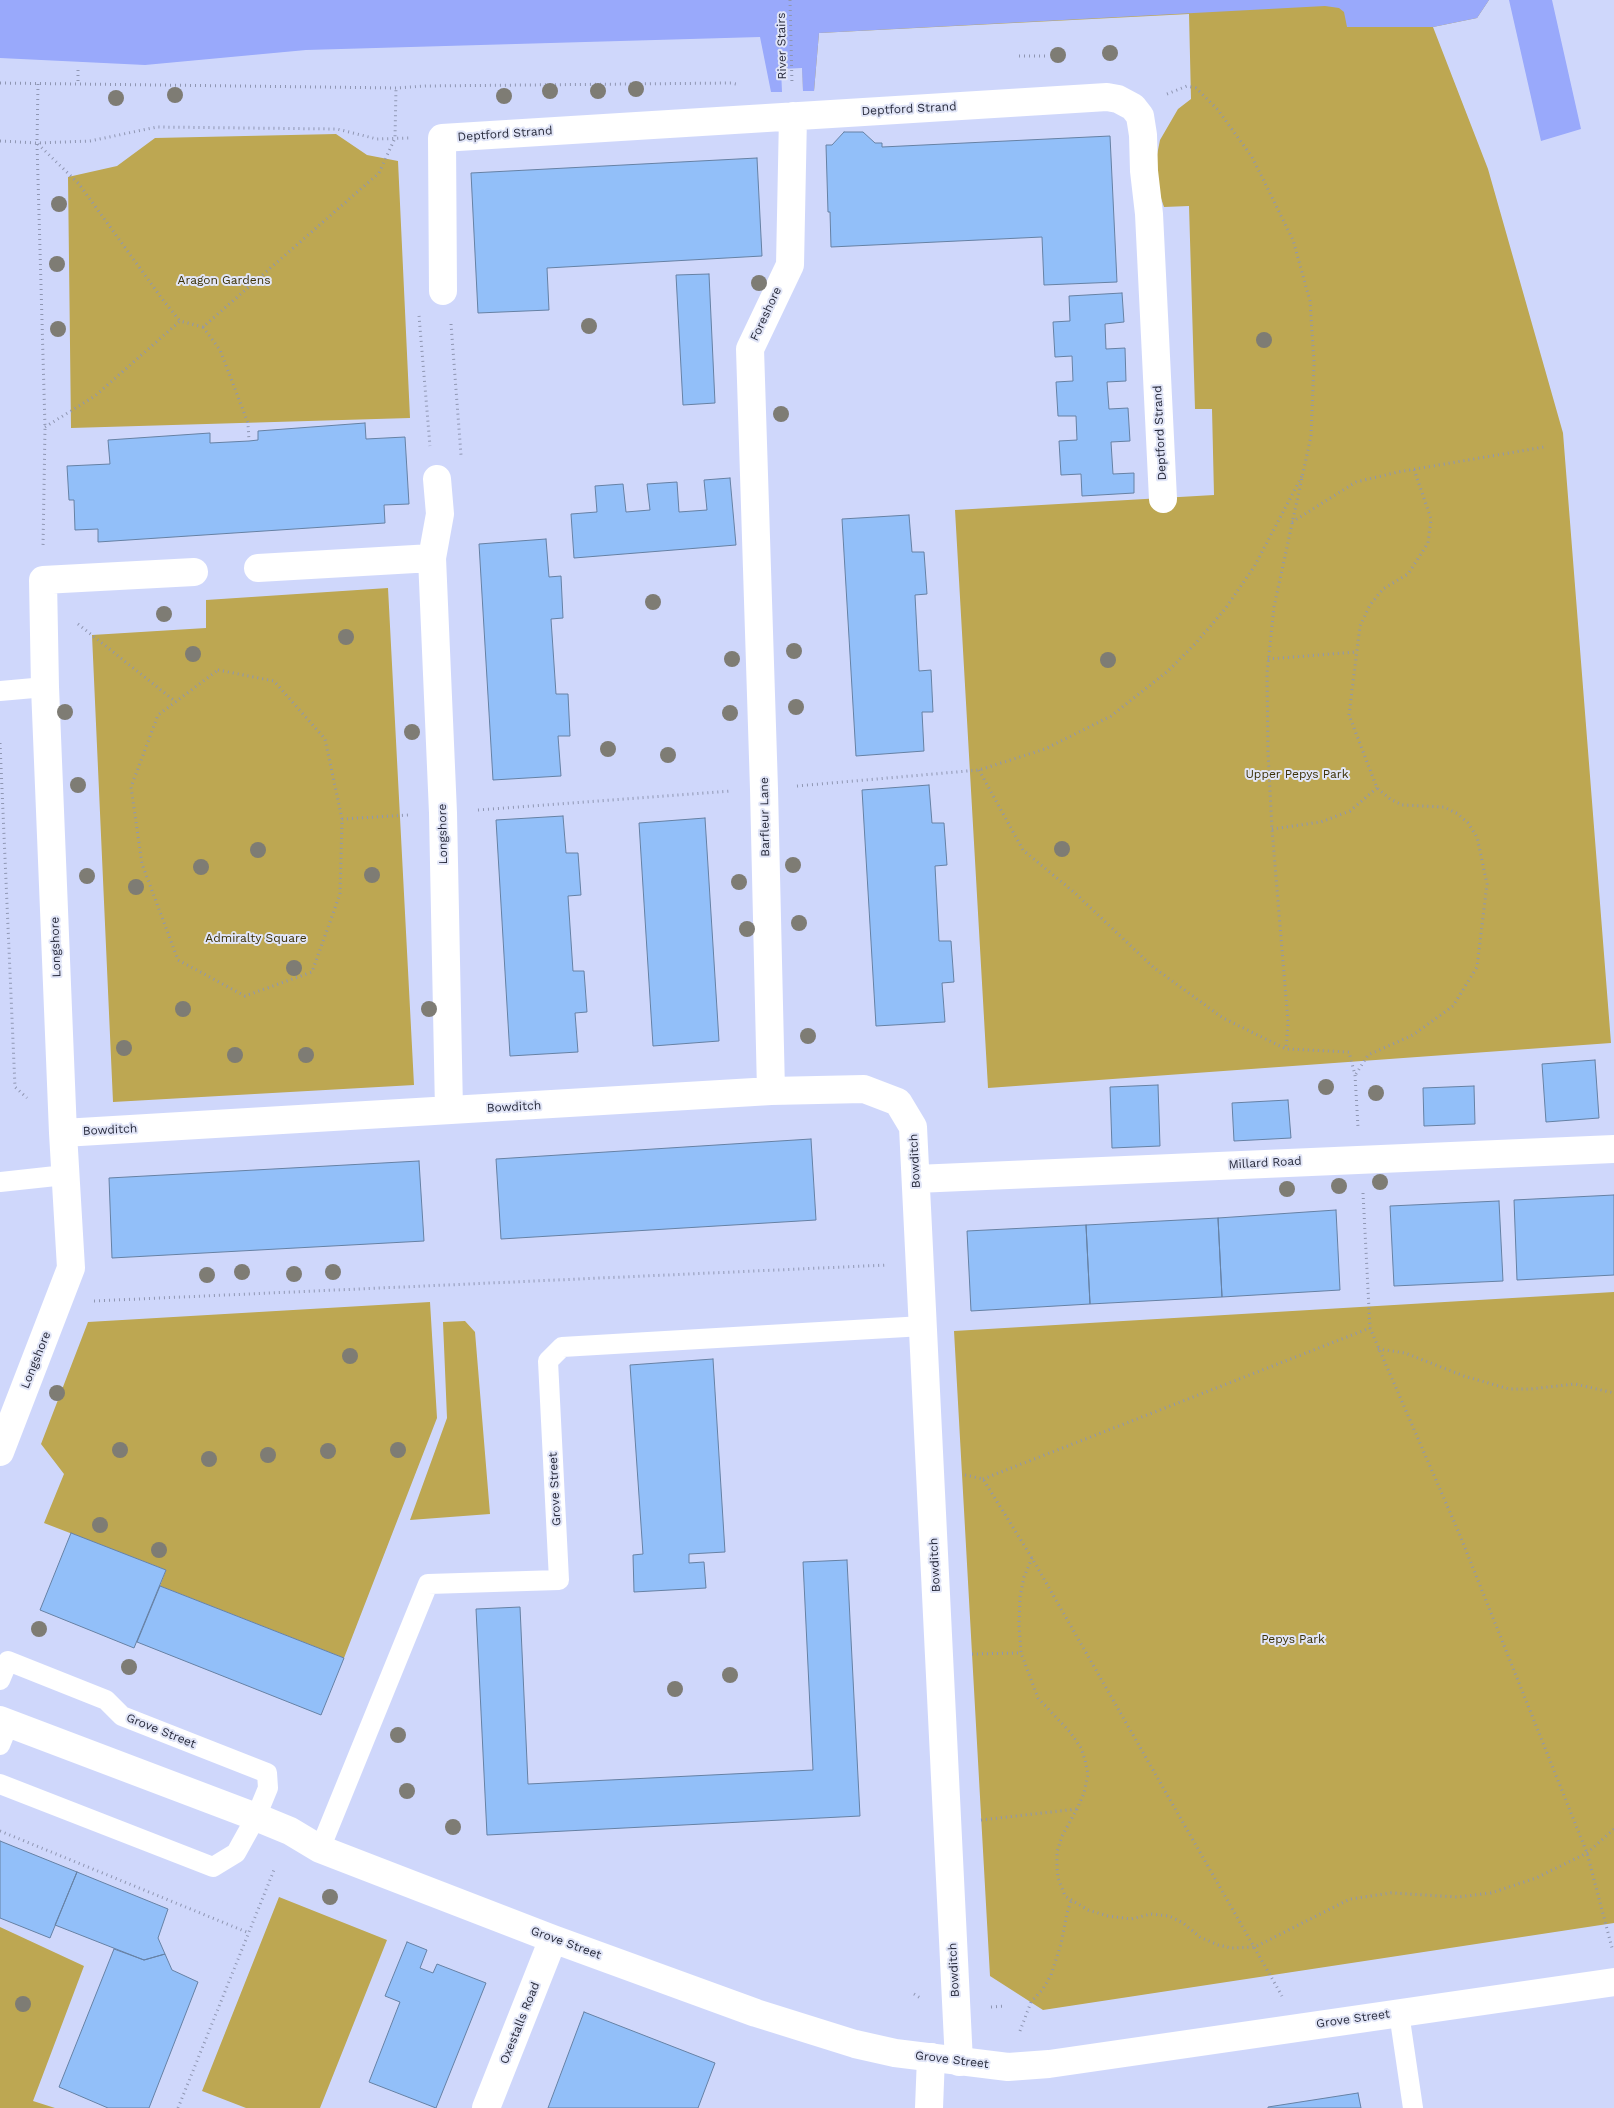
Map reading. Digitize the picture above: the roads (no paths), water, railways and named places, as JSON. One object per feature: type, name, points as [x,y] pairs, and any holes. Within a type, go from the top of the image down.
[{"type":"street","name":"Deptford Strand","points":[[443,291],[442,138],[793,104],[1107,97],[1118,99],[1133,107],[1140,116],[1143,135],[1144,171],[1149,214],[1163,499]]},
{"type":"street","name":"Foreshore","points":[[756,544],[750,349],[790,265],[793,104]]},
{"type":"street","name":"Longshore","points":[[437,479],[440,514],[432,558],[443,813],[449,1110]]},
{"type":"street","name":"Barfleur Lane","points":[[756,544],[771,1091]]},
{"type":"street","points":[[258,568],[432,558]]},
{"type":"street","name":"Longshore","points":[[0,1452],[71,1268],[63,1133],[42,588],[194,572]]},
{"type":"street","name":"Bowditch","points":[[63,1133],[771,1091],[864,1089],[898,1102],[914,1127],[958,2062]]},
{"type":"street","name":"Millard Road","points":[[916,1179],[1614,1149]]},
{"type":"street","name":"Grove Street","points":[[3,1729],[256,1817],[290,1831],[320,1849],[553,1939],[765,2016],[855,2044],[896,2053],[1008,2067],[1048,2064],[1299,2026],[1614,1982]]},
{"type":"street","name":"Oxestalls Road","points":[[486,2108],[553,1939]]},
{"type":"street","points":[[929,2108],[931,2057]]},
{"type":"lane","points":[[0,691],[45,688]]},
{"type":"lane","points":[[0,1182],[65,1175]]},
{"type":"lane","name":"Grove Street","points":[[320,1849],[428,1584],[559,1580],[548,1361],[562,1347],[923,1326]]},
{"type":"lane","name":"Grove Street","points":[[0,1680],[8,1661],[106,1700],[122,1716],[267,1773],[268,1788],[256,1817],[236,1853],[213,1867],[0,1784]]},
{"type":"lane","points":[[1399,2013],[1413,2108]]},
{"type":"water","points":[[0,0],[1489,0],[1477,18],[1433,27],[1347,27],[1344,12],[1339,8],[1325,6],[819,33],[814,91],[803,91],[802,68],[781,69],[782,92],[771,92],[760,37],[306,50],[145,65],[0,58]]},
{"type":"water","points":[[1509,0],[1552,0],[1581,129],[1541,141]]},
{"type":"park label","name":"Aragon Gardens","points":[[224,280]]},
{"type":"park label","name":"Upper Pepys Park","points":[[1297,774]]},
{"type":"park label","name":"Admiralty Square","points":[[256,938]]},
{"type":"park label","name":"Pepys Park","points":[[1293,1639]]}]
